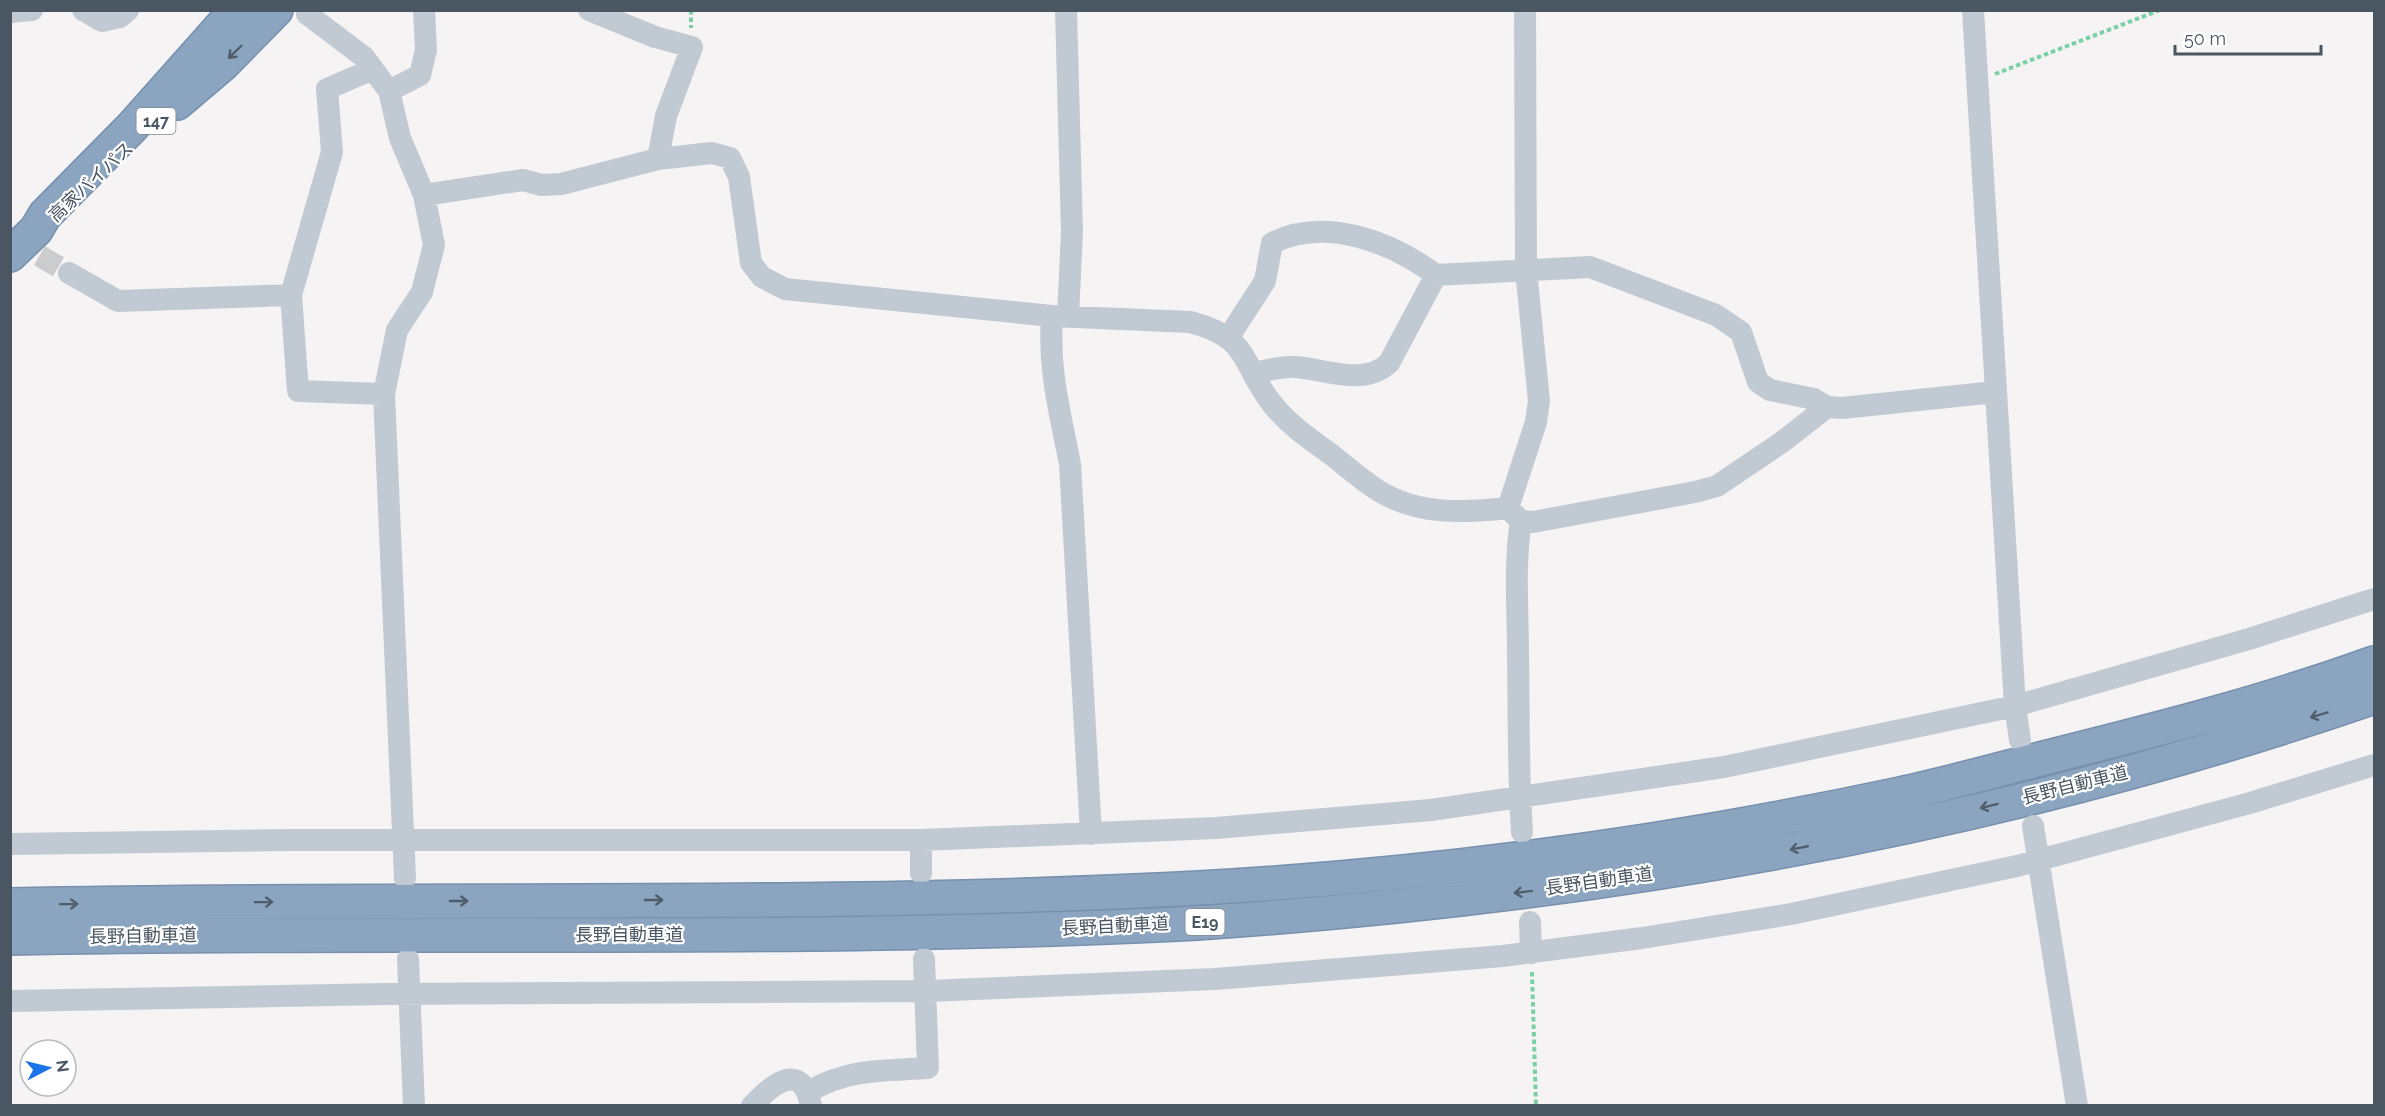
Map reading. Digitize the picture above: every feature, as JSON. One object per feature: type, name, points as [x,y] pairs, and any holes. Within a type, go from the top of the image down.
[{"type":"highway","name":"高家バイパス","points":[[10,255],[36,230],[45,215],[132,127],[236,10]]},
{"type":"highway","name":"高家バイパス","points":[[36,230],[51,222],[133,143],[223,64],[292,12]]},
{"type":"highway","name":"長野自動車道","points":[[10,905],[315,901],[765,900],[1037,895],[1203,888],[1364,876],[1540,856],[1716,828],[1902,794],[2219,712],[2374,663]]},
{"type":"highway","name":"長野自動車道","points":[[10,938],[316,934],[764,936],[1206,922],[1369,909],[1537,890],[1718,863],[1906,827],[2109,777],[2227,744],[2374,697]]},
{"type":"street","points":[[10,12],[32,10]]},
{"type":"street","points":[[83,10],[102,21],[120,17],[128,10]]},
{"type":"street","points":[[389,91],[420,75],[426,50],[424,10]]},
{"type":"street","points":[[589,10],[655,37],[692,47],[666,116],[658,159]]},
{"type":"street","points":[[1066,10],[1072,232],[1052,368],[1058,411],[1070,464],[1091,834]]},
{"type":"street","points":[[1522,832],[1519,537],[1515,514],[1539,401],[1526,270],[1525,10]]},
{"type":"street","points":[[1973,10],[2015,706],[2020,740]]},
{"type":"street","points":[[292,12],[364,57],[389,91],[400,138],[424,195],[434,245],[422,292],[398,330],[384,394],[405,878]]},
{"type":"street","points":[[373,69],[327,89],[332,152],[291,295],[298,391],[384,394]]},
{"type":"street","points":[[424,195],[523,180],[542,185],[561,184],[658,159],[712,153],[730,158],[739,177],[751,263],[762,276],[785,289],[1060,316],[1190,322],[1210,327],[1228,338],[1243,353],[1272,404],[1298,430],[1379,491],[1401,502],[1431,510],[1515,514],[1533,522],[1695,492],[1717,486],[1782,442],[1827,406]]},
{"type":"street","points":[[1228,338],[1265,281],[1272,243],[1288,235],[1318,231],[1342,233],[1394,249],[1436,275],[1590,267],[1716,315],[1741,332],[1758,382],[1770,390],[1814,399],[1827,406],[1842,408],[1995,392]]},
{"type":"street","points":[[69,273],[118,301],[291,295]]},
{"type":"street","points":[[1254,373],[1282,367],[1298,367],[1343,376],[1380,371],[1389,363],[1436,275]]},
{"type":"street","points":[[10,844],[284,840],[404,842],[921,840],[1252,825],[1431,810],[1724,767],[2015,706],[2249,639],[2374,599]]},
{"type":"street","points":[[10,1001],[386,993],[410,995],[927,991],[1215,979],[1351,970],[1531,953],[1791,914],[2039,860],[2239,807],[2374,765]]},
{"type":"street","points":[[2033,826],[2077,1106]]},
{"type":"street","points":[[921,840],[921,873]]},
{"type":"street","points":[[1530,922],[1531,953]]},
{"type":"street","points":[[408,959],[414,1106]]},
{"type":"street","points":[[752,1106],[782,1080],[790,1078],[796,1080],[810,1099],[828,1080],[856,1072],[928,1068],[927,991],[924,959]]},
{"type":"path","points":[[1977,77],[1995,74],[2160,10]]},
{"type":"path","points":[[1531,953],[1536,1106]]},
{"type":"tunnel","points":[[11,239],[69,273]]}]
